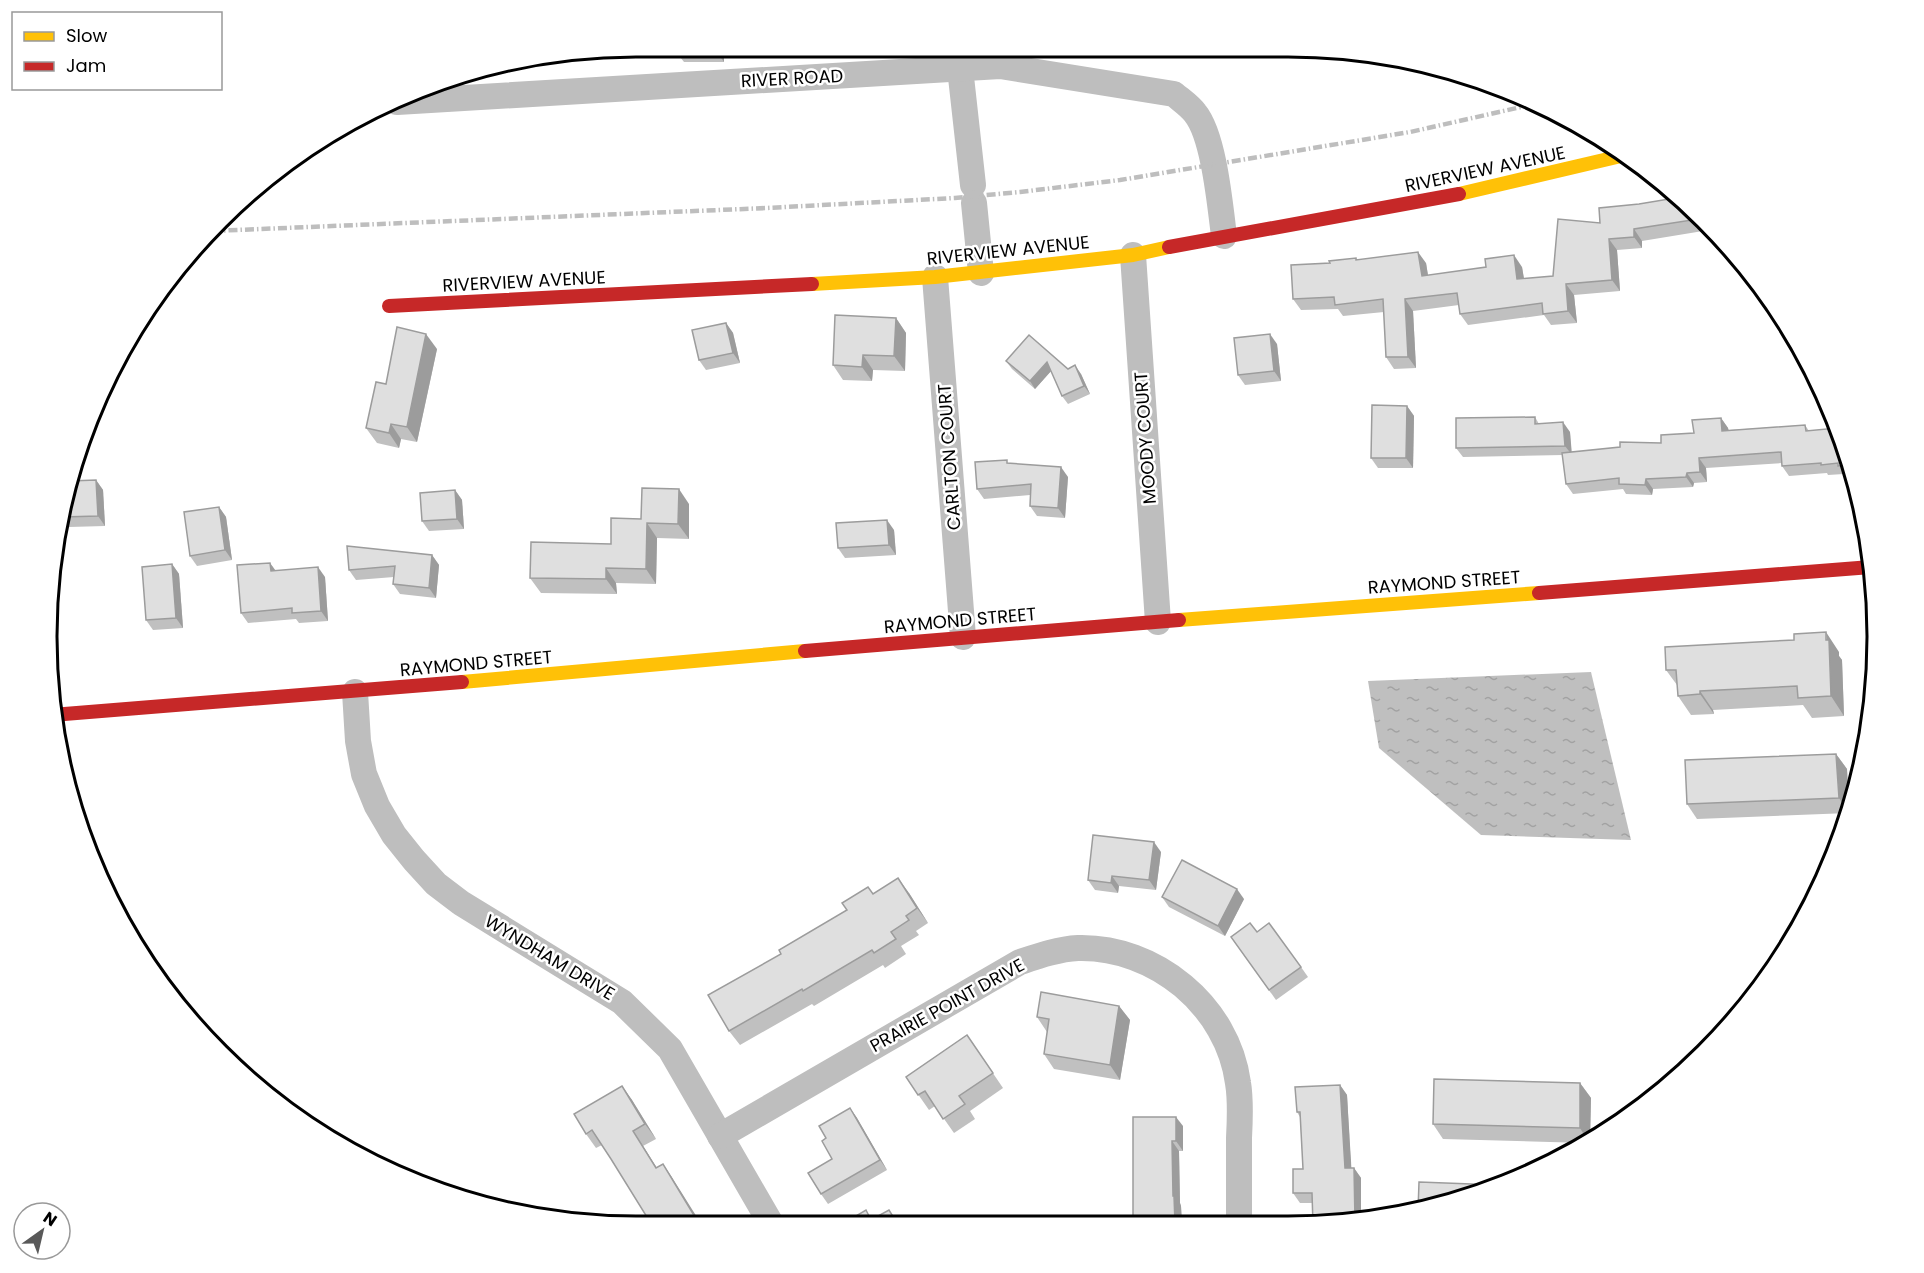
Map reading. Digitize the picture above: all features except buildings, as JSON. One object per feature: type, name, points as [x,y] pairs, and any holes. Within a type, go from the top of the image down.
[{"type":"street","name":"RIVER ROAD","points":[[415,101],[1000,66],[1174,94],[1195,113],[1202,126],[1214,165],[1224,236]]},
{"type":"street","points":[[960,68],[981,273]]},
{"type":"street","name":"RIVERVIEW AVENUE","points":[[389,306],[935,277],[1133,255],[1224,236],[1380,210],[1503,185],[1613,158]]},
{"type":"street","name":"MOODY COURT","points":[[1133,255],[1158,622]]},
{"type":"street","name":"CARLTON COURT","points":[[935,277],[963,637]]},
{"type":"street","name":"RAYMOND STREET","points":[[62,714],[355,692],[963,637],[1863,568]]},
{"type":"street","name":"WYNDHAM DRIVE","points":[[355,692],[358,741],[364,774],[382,816],[414,860],[436,884],[460,903],[596,984],[622,1002],[670,1049],[767,1216]]},
{"type":"street","name":"PRAIRIE POINT DRIVE","points":[[720,1136],[1020,962],[1077,948],[1102,950],[1154,967],[1171,977],[1200,1000],[1220,1026],[1232,1055],[1238,1083],[1239,1216]]},
{"type":"water","points":[[1591,672],[1631,840],[1481,835],[1379,748],[1368,681]]},
{"type":"railway","points":[[224,231],[767,208],[955,198],[1020,192],[1120,180],[1410,132],[1522,107]]},
{"type":"traffic: slow","points":[[1459,194],[1613,158]]},
{"type":"traffic: slow","points":[[812,284],[935,277],[1133,255],[1169,247]]},
{"type":"traffic: slow","points":[[1179,620],[1539,593]]},
{"type":"traffic: slow","points":[[462,682],[805,651]]},
{"type":"traffic: jam","points":[[1169,247],[1459,194]]},
{"type":"traffic: jam","points":[[389,306],[812,284]]},
{"type":"traffic: jam","points":[[1539,593],[1863,568]]},
{"type":"traffic: jam","points":[[805,651],[1179,620]]},
{"type":"traffic: jam","points":[[62,714],[462,682]]}]
